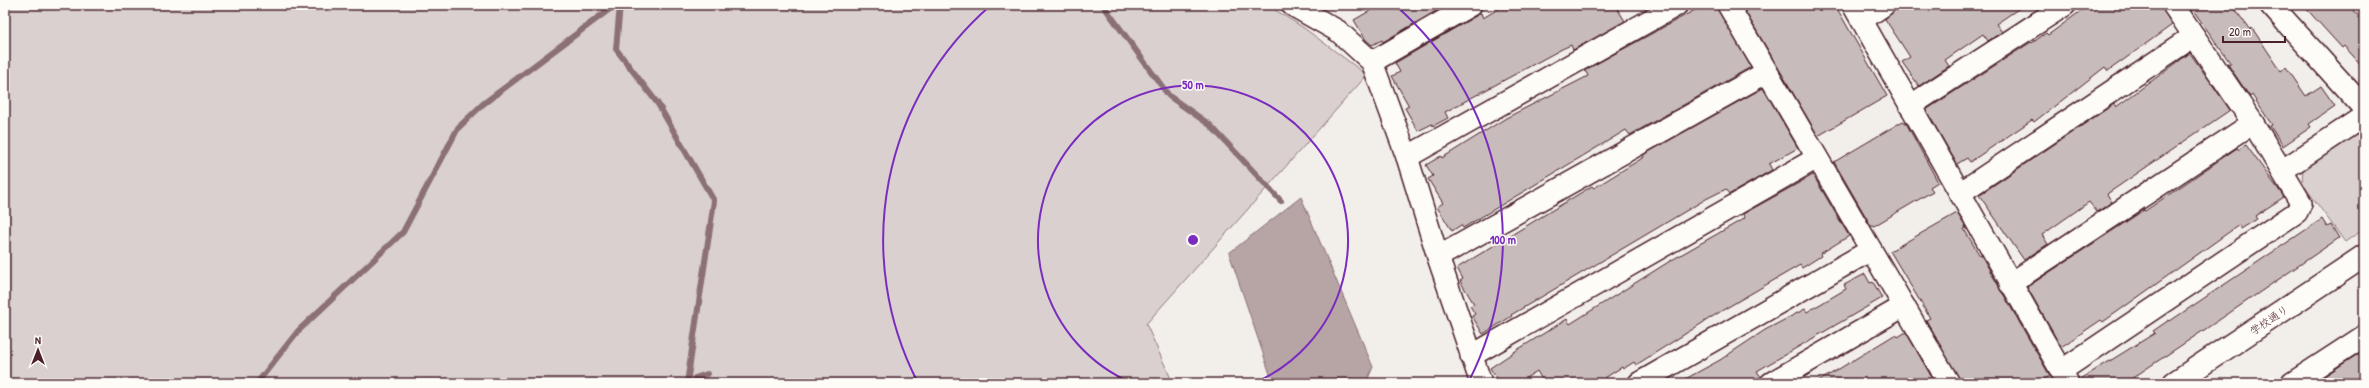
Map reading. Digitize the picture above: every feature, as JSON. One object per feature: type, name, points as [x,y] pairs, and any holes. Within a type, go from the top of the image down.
[{"type":"street","points":[[1292,5],[1338,31],[1372,62],[1408,157],[1438,257],[1481,383]]},
{"type":"street","points":[[1372,62],[1471,5]]},
{"type":"street","points":[[1408,157],[1677,5]]},
{"type":"street","points":[[1728,5],[1949,383]]},
{"type":"street","points":[[1884,5],[1857,12],[2010,284],[2065,377],[2297,212],[2301,203],[2253,123],[2173,5]]},
{"type":"street","points":[[1910,106],[2065,5]]},
{"type":"street","points":[[2271,5],[2364,108]]},
{"type":"street","points":[[1960,193],[2194,36]]},
{"type":"street","points":[[1438,257],[1767,72]]},
{"type":"street","points":[[2282,170],[2364,116]]},
{"type":"street","points":[[2010,284],[2253,123]]},
{"type":"street","points":[[1471,356],[1818,158]]},
{"type":"street","points":[[1639,383],[1871,250]]},
{"type":"street","name":"学校通り","points":[[2174,383],[2364,256]]},
{"type":"street","points":[[1771,383],[1904,306]]},
{"type":"street","points":[[2292,383],[2364,336]]},
{"type":"shaded area","points":[[5,5],[1267,5],[1304,28],[1367,75],[1146,324],[1173,383],[5,383]]},
{"type":"shaded area","points":[[2356,133],[2364,135],[2364,229],[2345,242],[2302,183],[2303,167]]},
{"type":"shaded area","points":[[1301,197],[1373,367],[1366,383],[1273,383],[1229,253]]},
{"type":"building","points":[[1380,5],[1437,5],[1439,9],[1383,42],[1382,40],[1372,45],[1366,40],[1354,20]]},
{"type":"building","points":[[1505,5],[1615,5],[1625,21],[1573,50],[1571,45],[1562,49],[1445,112],[1448,118],[1433,126],[1432,124],[1418,131],[1405,108],[1409,106],[1392,76],[1400,72],[1395,63],[1481,13],[1483,18]]},
{"type":"building","points":[[1704,5],[1716,5],[1751,67],[1630,135],[1626,130],[1463,228],[1461,225],[1452,231],[1437,207],[1443,203],[1428,179],[1433,176],[1426,165],[1441,156],[1442,158],[1506,118],[1588,76],[1585,70]]},
{"type":"building","points":[[1755,5],[1835,5],[1887,96],[1818,136],[1745,11]]},
{"type":"building","points":[[1899,5],[2024,5],[1996,24],[2002,32],[1988,41],[1983,34],[1945,60],[1949,66],[1919,86],[1902,62],[1910,57],[1885,19]]},
{"type":"building","points":[[2089,5],[2161,5],[2172,25],[2108,71],[2105,67],[2034,122],[2032,120],[1970,162],[1967,158],[1957,164],[1926,110],[2031,42],[2032,43],[2046,33],[2048,35]]},
{"type":"building","points":[[2188,5],[2232,5],[2250,30],[2252,28],[2281,71],[2286,67],[2306,96],[2321,86],[2335,106],[2309,124],[2311,127],[2283,146],[2270,126],[2272,125],[2252,95],[2250,97],[2227,63],[2231,64]]},
{"type":"building","points":[[2303,5],[2349,5],[2364,22],[2364,68],[2344,46],[2342,48]]},
{"type":"building","points":[[2190,53],[2230,110],[2107,194],[2112,202],[2097,212],[2089,202],[2042,235],[2048,244],[2024,260],[1979,195],[2114,104],[2116,107]]},
{"type":"building","points":[[1763,88],[1798,148],[1769,164],[1772,170],[1730,194],[1726,189],[1706,199],[1511,315],[1512,316],[1483,334],[1472,316],[1475,314],[1470,306],[1474,304],[1460,281],[1463,279],[1457,268],[1592,186],[1594,188],[1644,157],[1643,155]]},
{"type":"building","points":[[1903,121],[1906,123],[1938,182],[1930,187],[1933,191],[1874,226],[1870,224],[1834,162]]},
{"type":"building","points":[[2246,145],[2284,197],[2255,216],[2257,219],[2241,229],[2239,225],[2103,322],[2101,320],[2061,347],[2027,287],[2144,210],[2145,211],[2237,148],[2239,150]]},
{"type":"building","points":[[1813,175],[1849,236],[1820,254],[1821,256],[1802,268],[1800,265],[1723,310],[1636,365],[1634,362],[1623,369],[1622,367],[1597,383],[1544,383],[1537,371],[1518,383],[1499,383],[1490,368],[1517,350],[1567,319],[1570,324],[1670,261],[1745,218],[1743,214]]},
{"type":"building","points":[[1957,213],[1966,228],[1964,229],[1980,256],[1981,255],[2050,376],[2038,383],[1961,383],[1926,320],[1930,318],[1890,251]]},
{"type":"building","points":[[2322,219],[2327,227],[2331,225],[2339,238],[2225,316],[2125,383],[2080,383],[2079,380],[2155,333],[2153,331],[2169,320],[2170,321]]},
{"type":"building","points":[[1865,274],[1870,283],[1873,282],[1882,298],[1757,371],[1761,377],[1759,383],[1678,383],[1720,360],[1765,330],[1805,309],[1807,312],[1846,289],[1844,285]]},
{"type":"building","points":[[1906,332],[1935,383],[1816,383],[1896,334],[1898,337]]},
{"type":"building","points":[[2364,350],[2364,383],[2314,383]]},
{"type":"waterway","points":[[257,383],[298,331],[403,232],[458,128],[483,104],[615,5]]},
{"type":"waterway","points":[[620,5],[616,49],[658,104],[714,201],[687,383]]},
{"type":"waterway","points":[[1103,5],[1169,96],[1210,125],[1281,201]]},
{"type":"waterway","points":[[695,378],[707,374]]}]
